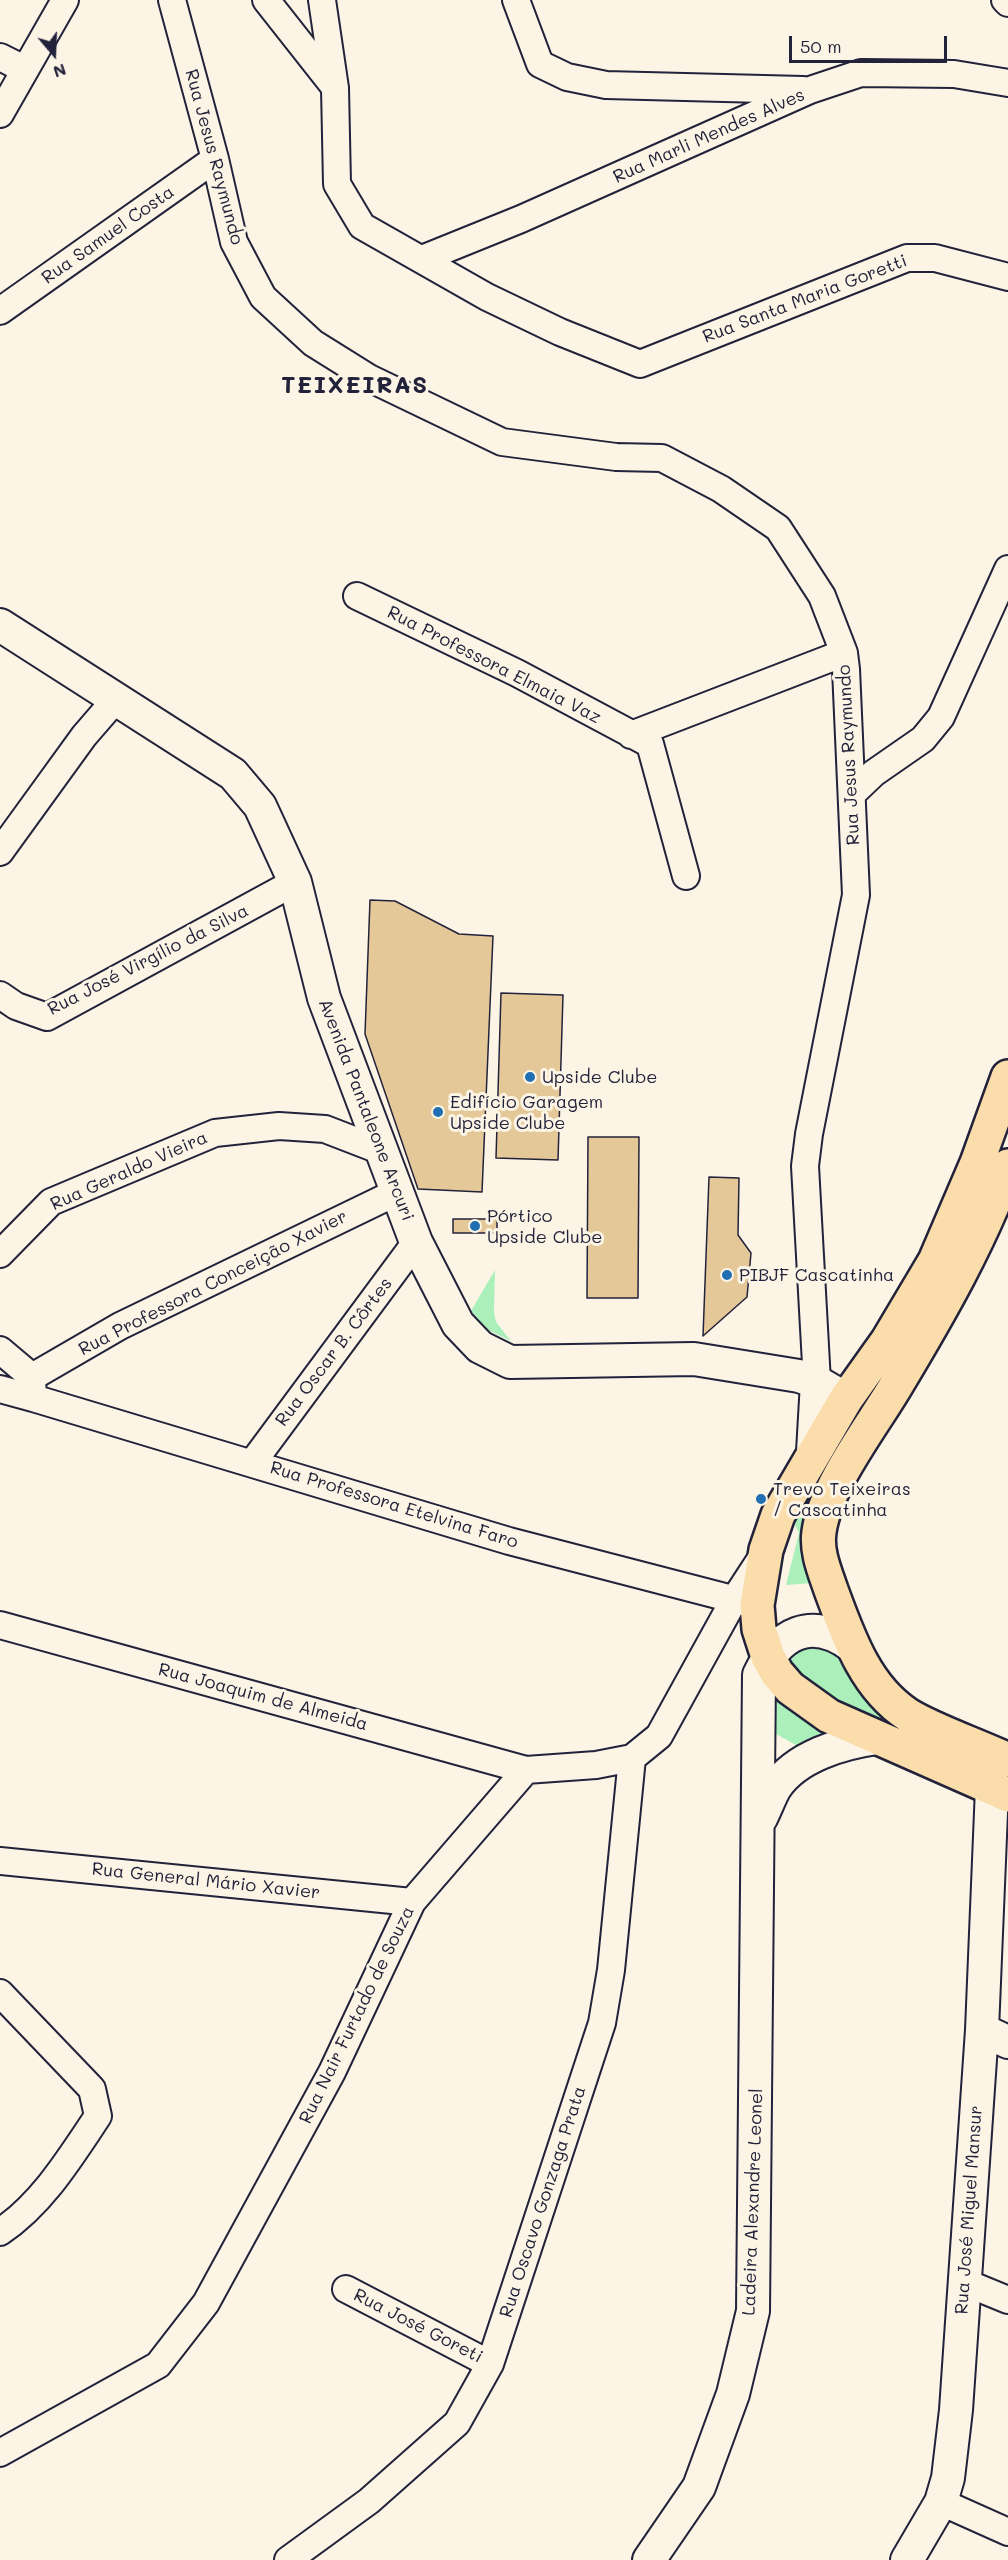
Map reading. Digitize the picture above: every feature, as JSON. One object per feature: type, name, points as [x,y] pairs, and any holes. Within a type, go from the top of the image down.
[{"type":"main road","points":[[1000,1791],[829,1716],[790,1688],[777,1673],[768,1657],[759,1629],[745,1603],[778,1515],[813,1452],[846,1399],[888,1340],[935,1261],[977,1163],[1008,1077]]},
{"type":"main road","points":[[1006,1756],[909,1715],[886,1696],[872,1679],[848,1634],[823,1565],[819,1534],[823,1514],[836,1485],[960,1275],[994,1204],[1008,1166]]},
{"type":"main road","points":[[846,1399],[855,1410],[853,1422],[819,1486],[811,1514],[808,1538],[812,1563],[831,1615],[848,1634]]},
{"type":"street","points":[[0,114],[65,0]]},
{"type":"street","name":"Rua Jesus Raymundo","points":[[172,0],[215,159],[234,242],[263,297],[313,344],[369,378],[502,442],[616,457],[662,458],[721,489],[778,528],[822,596],[844,653],[853,793],[856,895],[809,1134],[805,1166],[817,1382],[813,1452]]},
{"type":"street","points":[[266,0],[334,88]]},
{"type":"street","points":[[322,0],[334,88],[337,184],[362,226],[422,259]]},
{"type":"street","points":[[516,0],[540,64],[567,78],[606,85],[810,90]]},
{"type":"street","points":[[0,57],[24,69]]},
{"type":"street","name":"Rua Marli Mendes Alves","points":[[422,259],[521,219],[810,90],[861,73],[954,74],[1008,83]]},
{"type":"street","name":"Rua Samuel Costa","points":[[0,311],[215,159]]},
{"type":"street","name":"Rua Santa Maria Goretti","points":[[422,259],[487,297],[560,333],[640,364],[907,258],[935,258],[1008,277]]},
{"type":"street","points":[[853,793],[874,773],[923,739],[941,717],[1008,569]]},
{"type":"street","name":"Rua Professora Elmaia Vaz","points":[[357,596],[517,674],[650,744],[686,876]]},
{"type":"street","name":"Avenida Pantaleone Arcuri","points":[[0,625],[233,774],[260,806],[295,882],[324,998],[416,1242],[458,1324],[480,1347],[510,1362],[694,1359],[799,1376],[817,1382],[846,1399]]},
{"type":"street","points":[[631,735],[844,653]]},
{"type":"street","points":[[0,852],[84,736],[116,699]]},
{"type":"street","name":"Rua José Virgílio da Silva","points":[[0,995],[16,1006],[47,1017],[295,882]]},
{"type":"street","name":"Rua Geraldo Vieira","points":[[0,1254],[51,1202],[215,1133],[279,1126],[325,1129],[381,1151]]},
{"type":"street","name":"Rua Professora Conceição Xavier","points":[[32,1388],[120,1326],[397,1192]]},
{"type":"street","name":"Rua Oscar B. Côrtes","points":[[253,1462],[416,1242]]},
{"type":"street","name":"Rua Professora Etelvina Faro","points":[[0,1350],[32,1388]]},
{"type":"street","name":"Rua Professora Etelvina Faro","points":[[0,1389],[32,1388],[253,1462],[509,1541],[745,1603]]},
{"type":"street","points":[[526,1770],[596,1765],[632,1758],[659,1736],[745,1603]]},
{"type":"street","name":"Rua Joaquim de Almeida","points":[[0,1625],[526,1770]]},
{"type":"street","points":[[768,1657],[785,1640],[807,1631],[848,1634]]},
{"type":"street","name":"Ladeira Alexandre Leonel","points":[[649,2560],[699,2487],[733,2394],[753,2311],[759,1675],[768,1657]]},
{"type":"street","name":"Ladeira Alexandre Leonel","points":[[759,1821],[776,1788],[804,1763],[831,1749],[877,1738]]},
{"type":"street","name":"Rua Oscavo Gonzaga Prata","points":[[288,2560],[369,2501],[458,2423],[490,2364],[602,2024],[611,1970],[632,1758]]},
{"type":"street","name":"Rua Nair Furtado de Souza","points":[[0,2453],[158,2365],[206,2303],[332,2072],[412,1902],[526,1770]]},
{"type":"street","name":"Rua José Miguel Mansur","points":[[907,2560],[941,2502],[948,2478],[956,2410],[964,2282],[995,2036],[990,1849],[1000,1791]]},
{"type":"street","points":[[990,1849],[1008,1823]]},
{"type":"street","name":"Rua General Mário Xavier","points":[[0,1861],[412,1902]]},
{"type":"street","points":[[0,1994],[92,2089],[98,2116],[61,2171],[16,2222],[0,2232]]},
{"type":"street","points":[[964,2282],[1008,2300]]},
{"type":"street","name":"Rua José Goreti","points":[[346,2289],[490,2364]]},
{"type":"street","points":[[941,2502],[1008,2532]]},
{"type":"green space","points":[[495,1270],[494,1313],[496,1322],[511,1341],[484,1328],[471,1311]]},
{"type":"green space","points":[[813,1485],[806,1509],[803,1534],[805,1558],[812,1583],[786,1585],[799,1533],[793,1521]]},
{"type":"green space","points":[[804,1646],[833,1646],[950,1757],[815,1694],[783,1657]]},
{"type":"green space","points":[[770,1694],[802,1715],[837,1730],[803,1749],[767,1729]]},
{"type":"building","name":"Edifício Garagem Upside Clube","points":[[370,900],[395,901],[459,934],[493,936],[482,1192],[418,1189],[365,1034]]},
{"type":"building","name":"Upside Clube","points":[[501,993],[563,995],[558,1160],[496,1158]]},
{"type":"building","name":"Upside Clube","points":[[588,1137],[639,1137],[638,1298],[587,1298]]},
{"type":"building","name":"PIBJF Cascatinha","points":[[709,1177],[739,1178],[738,1235],[751,1253],[747,1297],[703,1336]]},
{"type":"building","name":"Pórtico Upside Clube","points":[[453,1219],[497,1219],[497,1233],[453,1233]]},
{"type":"place","name":"Upside Clube","points":[[530,1077]]},
{"type":"place","name":"Edifício Garagem Upside Clube","points":[[438,1112]]},
{"type":"place","name":"Pórtico Upside Clube","points":[[475,1226]]},
{"type":"place","name":"PIBJF Cascatinha","points":[[727,1275]]},
{"type":"place","name":"Trevo Teixeiras / Cascatinha","points":[[761,1499]]},
{"type":"district","name":"TEIXEIRAS","points":[[355,386]]}]
